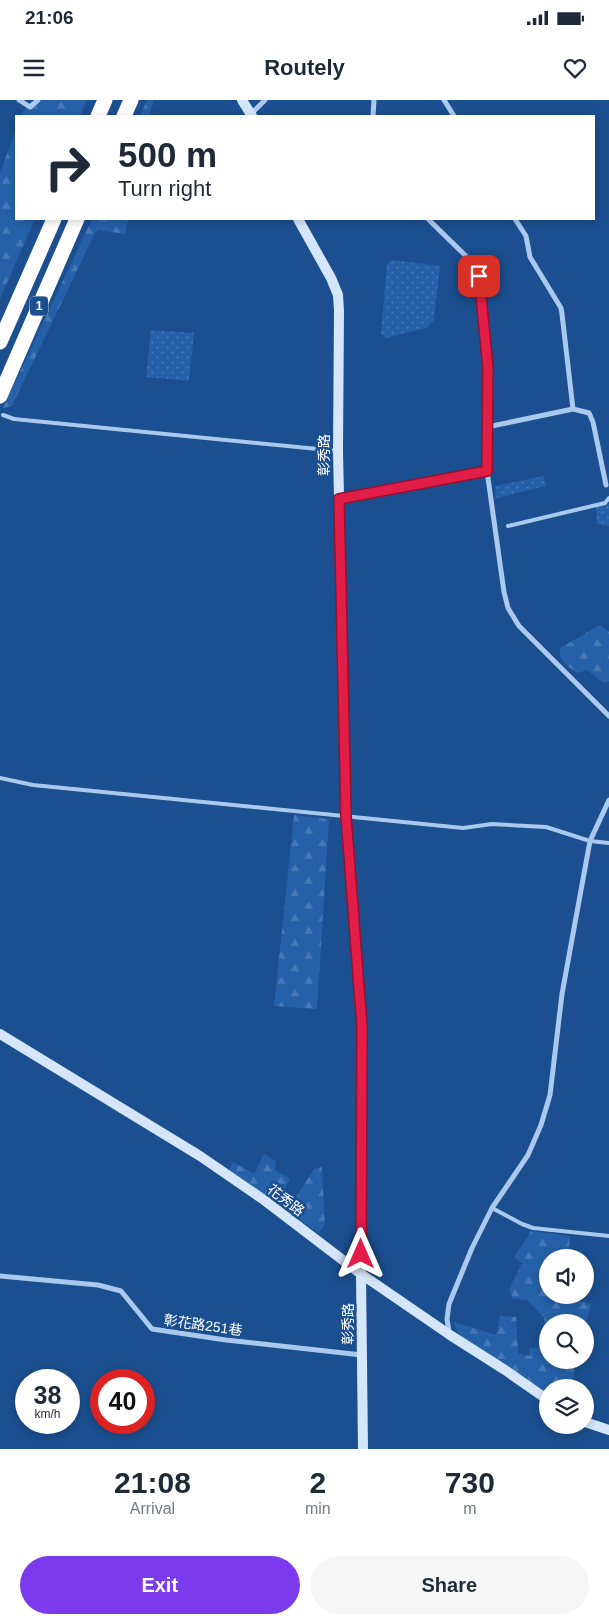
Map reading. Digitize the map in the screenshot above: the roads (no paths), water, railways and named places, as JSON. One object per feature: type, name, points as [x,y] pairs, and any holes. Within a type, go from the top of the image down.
[{"type":"highway","points":[[98,115],[105,100]]},
{"type":"highway","points":[[124,115],[132,100]]},
{"type":"highway","name":"1","points":[[0,342],[54,220]]},
{"type":"highway","name":"1","points":[[0,396],[77,220]]},
{"type":"street","points":[[18,100],[30,107],[38,100]]},
{"type":"street","points":[[242,100],[252,115],[265,100]]},
{"type":"street","points":[[373,115],[374,100]]},
{"type":"street","points":[[444,100],[453,115]]},
{"type":"street","name":"彰秀路","points":[[299,220],[331,278],[338,295],[339,311],[338,451],[346,816],[362,1027],[361,1274],[363,1449]]},
{"type":"street","points":[[429,220],[472,262],[478,272],[488,368],[487,471],[504,592],[513,617],[519,626],[609,716]]},
{"type":"street","points":[[516,220],[526,236],[530,257],[562,314],[573,409]]},
{"type":"street","points":[[488,427],[573,409],[589,413],[606,484]]},
{"type":"street","points":[[450,1335],[447,1319],[449,1304],[472,1248],[492,1208],[528,1155],[541,1125],[550,1096],[562,994],[590,841],[609,800]]},
{"type":"street","name":"花秀路","points":[[0,1034],[200,1156],[264,1200],[361,1274],[539,1394]]},
{"type":"street","name":"彰花路251巷","points":[[0,1276],[98,1285],[122,1290],[152,1329],[226,1340],[362,1355]]},
{"type":"street","points":[[594,1425],[609,1430]]},
{"type":"lane","points":[[3,415],[14,419],[338,451]]},
{"type":"lane","points":[[339,499],[487,471]]},
{"type":"lane","points":[[508,526],[595,505],[605,502],[609,498]]},
{"type":"lane","points":[[0,778],[33,785],[463,828],[492,824],[546,827],[590,841],[609,843]]},
{"type":"lane","points":[[492,1208],[533,1228],[609,1236]]}]
